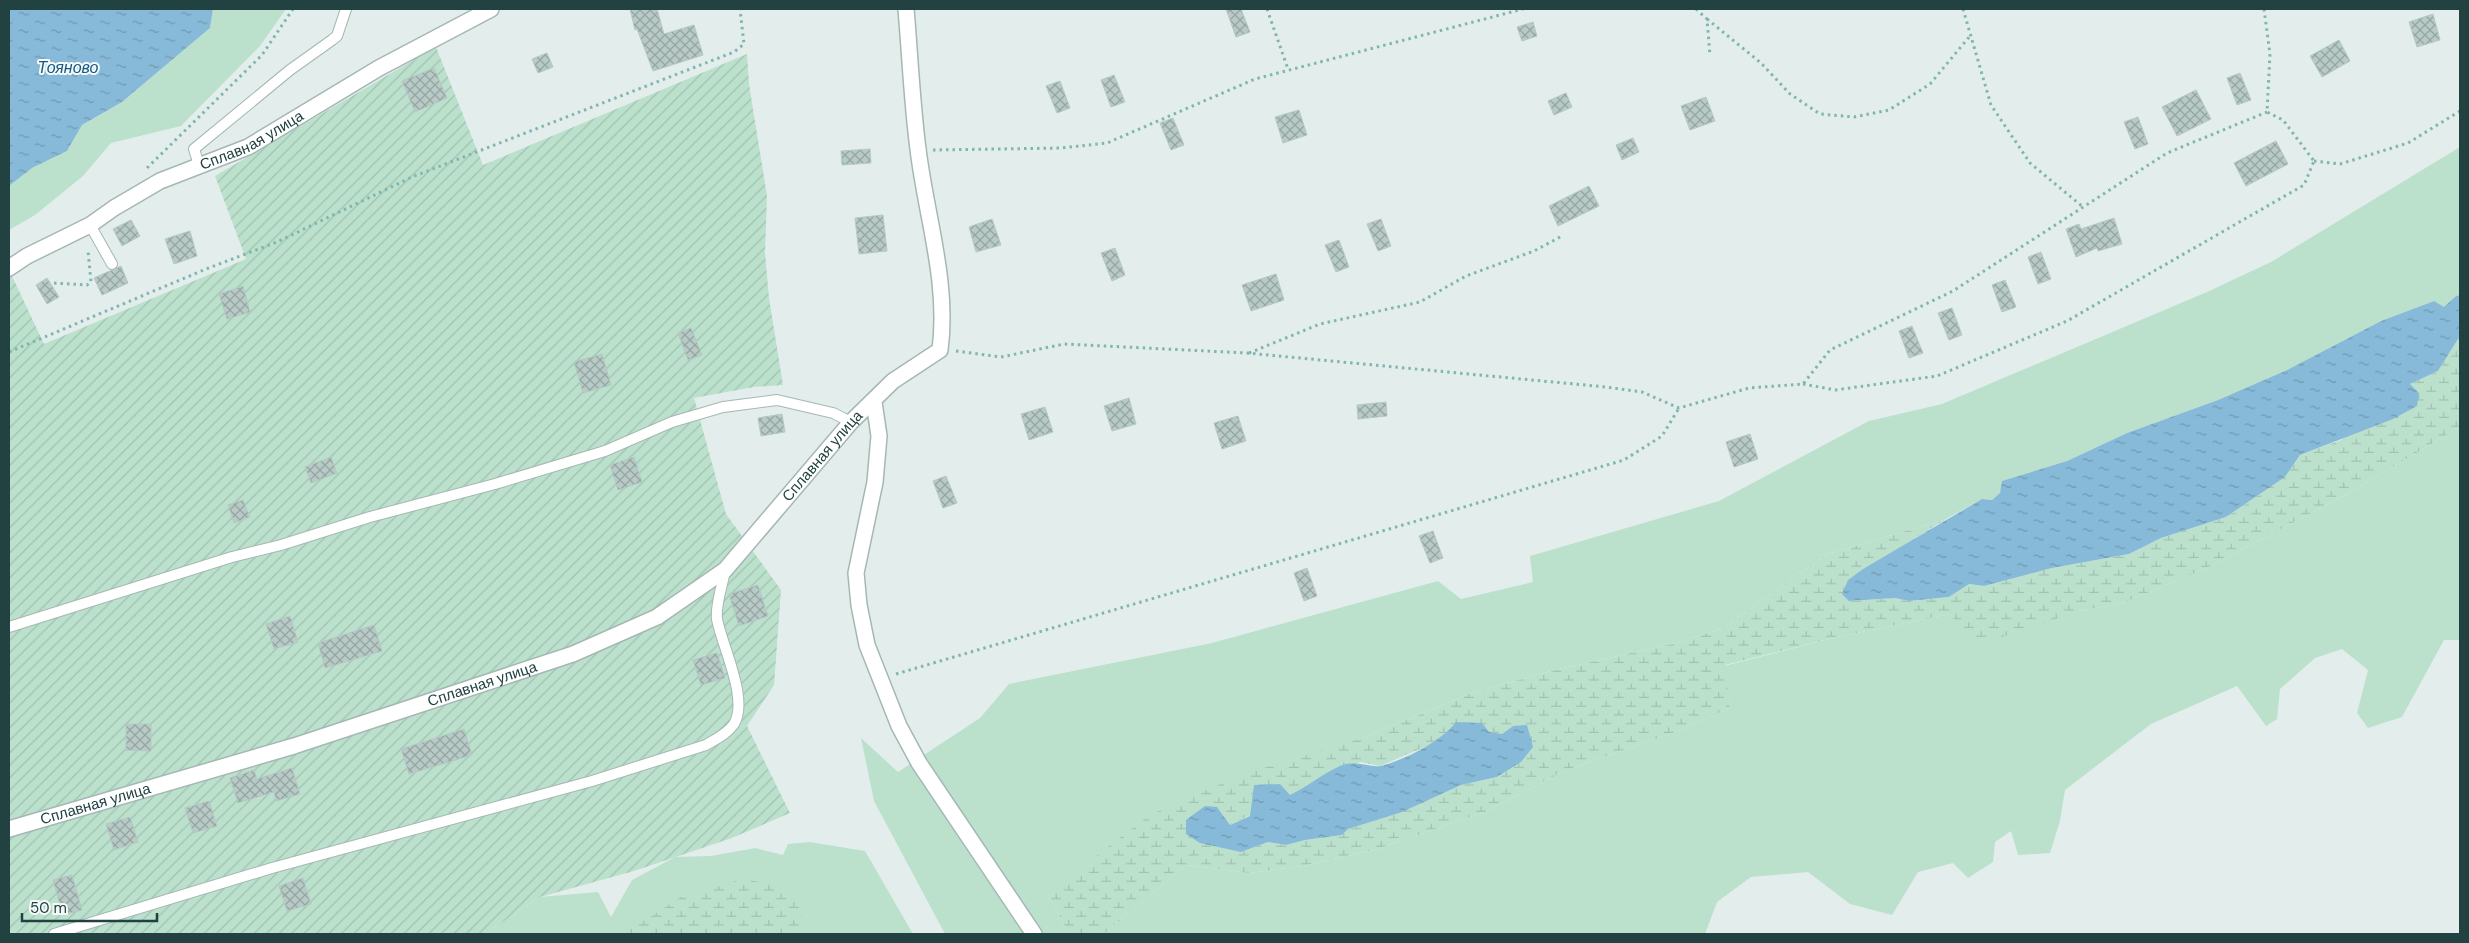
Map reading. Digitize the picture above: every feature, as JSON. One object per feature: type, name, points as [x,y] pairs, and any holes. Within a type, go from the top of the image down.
[{"type":"street","name":"Сплавная улица","points":[[9,268],[27,256],[90,225],[114,208],[160,181],[248,147],[379,68],[492,9]]},
{"type":"street","points":[[906,9],[918,150],[938,256],[943,328],[940,350]]},
{"type":"street","name":"Сплавная улица","points":[[9,829],[294,746],[574,654],[657,617],[725,570],[851,422],[874,402],[893,381],[940,350]]},
{"type":"street","points":[[874,402],[879,436],[875,482],[856,572],[859,604],[867,645],[899,726],[919,763],[1034,934]]},
{"type":"lane","points":[[199,165],[194,149],[290,70],[337,36],[346,9]]},
{"type":"lane","points":[[90,225],[112,264]]},
{"type":"lane","points":[[9,627],[232,557],[281,545],[370,517],[495,484],[605,451],[672,422],[723,407],[777,400],[833,413],[851,422]]},
{"type":"lane","points":[[54,934],[272,868],[592,781],[706,745],[723,735],[734,724],[739,711],[736,686],[717,617],[725,570]]},
{"type":"path","points":[[142,173],[262,55],[293,9]]},
{"type":"path","points":[[9,352],[277,242],[412,177],[734,52],[744,44],[740,9]]},
{"type":"path","points":[[1267,9],[1288,69]]},
{"type":"path","points":[[918,150],[1061,148],[1107,144],[1255,78],[1523,9]]},
{"type":"path","points":[[1696,9],[1761,63],[1790,94],[1820,114],[1854,117],[1889,110],[1930,84],[1970,36]]},
{"type":"path","points":[[1963,9],[1991,105],[2030,163],[2084,207]]},
{"type":"path","points":[[2264,9],[2270,54],[2267,112]]},
{"type":"path","points":[[1707,19],[1710,56]]},
{"type":"path","points":[[2267,112],[2282,120],[2314,161],[2340,164],[2408,143],[2460,111]]},
{"type":"path","points":[[1802,384],[1830,350],[1953,291],[2167,153],[2267,112]]},
{"type":"path","points":[[940,350],[1001,357],[1064,344],[1248,353],[1606,387],[1642,392],[1679,408],[1749,388],[1802,384],[1836,390],[1937,376],[2067,321],[2304,185],[2314,161]]},
{"type":"path","points":[[1248,353],[1320,324],[1420,302],[1466,276],[1534,251],[1562,236]]},
{"type":"path","points":[[54,283],[87,285],[92,282],[88,243]]},
{"type":"path","points":[[880,678],[1624,460],[1662,436],[1679,408]]},
{"type":"green space","points":[[213,9],[286,9],[260,46],[181,126],[111,143],[83,176],[35,215],[9,230],[9,186],[32,168],[67,151],[82,125],[122,102],[210,28]]},
{"type":"green space","points":[[436,47],[483,165],[747,54],[749,84],[767,196],[765,253],[769,298],[783,385],[754,387],[694,398],[726,514],[781,590],[774,685],[747,726],[790,813],[732,838],[634,871],[540,897],[485,934],[9,934],[9,278],[12,276],[44,344],[246,259],[215,176]]},
{"type":"green space","points":[[2460,147],[2460,295],[2456,296],[2444,308],[2434,301],[2381,321],[2287,370],[2218,400],[2127,433],[2067,461],[2003,481],[2000,493],[1992,500],[1982,499],[1946,519],[1828,554],[1721,629],[1672,644],[1559,669],[1474,692],[1363,738],[1047,893],[1069,934],[945,934],[874,801],[861,738],[898,772],[980,718],[1009,684],[1212,643],[1438,581],[1461,599],[1533,582],[1530,556],[1719,501],[1869,421],[1942,404],[2207,292],[2271,262]]},
{"type":"green space","points":[[2460,336],[2460,427],[2351,492],[2207,568],[2123,603],[2079,611],[1976,646],[1950,614],[1837,637],[1725,665],[1730,708],[1673,733],[1564,771],[1485,812],[1381,848],[1303,866],[1250,873],[1186,865],[1104,934],[1069,934],[1047,893],[1150,815],[1241,775],[1363,738],[1474,692],[1559,669],[1672,644],[1721,629],[1828,554],[1946,519],[1848,580],[1849,601],[1895,598],[1909,601],[1949,597],[1969,584],[1984,586],[2052,568],[2129,554],[2161,538],[2226,517],[2285,477],[2300,455],[2341,440],[2410,384],[2438,371]],"holes":[[[1513,726],[1521,762],[1497,777],[1461,785],[1402,811],[1348,829],[1342,835],[1305,840],[1286,845],[1268,842],[1241,852],[1217,807],[1230,825],[1360,762],[1380,766],[1427,746],[1448,732],[1502,734]]]},
{"type":"green space","points":[[2460,427],[2460,640],[2444,640],[2402,717],[2368,728],[2357,713],[2368,670],[2342,649],[2315,658],[2280,689],[2277,719],[2266,726],[2237,686],[2151,724],[2065,790],[2060,821],[2050,853],[2018,855],[2011,831],[1995,842],[1993,862],[1968,878],[1953,863],[1918,872],[1892,915],[1850,904],[1808,872],[1751,877],[1717,902],[1705,934],[1104,934],[1186,865],[1250,873],[1303,866],[1381,848],[1485,812],[1564,771],[1673,733],[1730,708],[1724,666],[1837,637],[1950,614],[2079,611],[2123,603],[2207,568],[2351,492]]},
{"type":"green space","points":[[810,842],[865,851],[913,934],[485,934],[540,897],[598,892],[611,917],[632,880],[675,857],[711,856],[755,848],[783,855],[788,844]]},
{"type":"green space","points":[[743,879],[782,886],[799,899],[803,924],[797,934],[623,934],[681,897]]},
{"type":"water","name":"Тояново","points":[[9,9],[213,9],[210,28],[122,102],[82,125],[67,151],[32,168],[9,186]]},
{"type":"water","points":[[2460,295],[2460,336],[2438,371],[2410,384],[2419,393],[2417,406],[2393,419],[2300,455],[2285,477],[2226,517],[2161,538],[2129,554],[2052,568],[1984,586],[1969,584],[1949,597],[1909,601],[1895,598],[1849,601],[1842,594],[1848,580],[1863,569],[1982,499],[1992,500],[2000,493],[2002,481],[2067,461],[2127,433],[2218,400],[2287,370],[2381,321],[2434,301],[2444,307],[2456,296]]},
{"type":"water","points":[[1456,722],[1482,723],[1489,732],[1502,734],[1513,726],[1527,725],[1533,747],[1521,762],[1497,777],[1461,785],[1402,812],[1348,829],[1342,835],[1305,840],[1286,845],[1268,842],[1241,852],[1200,843],[1186,834],[1186,820],[1205,806],[1217,807],[1230,825],[1250,816],[1254,785],[1280,784],[1290,795],[1333,769],[1346,764],[1357,763],[1381,766],[1400,759],[1432,743]]},
{"type":"building","points":[[630,9],[657,9],[664,34],[694,25],[703,55],[653,71],[637,29],[635,30]]},
{"type":"building","points":[[1226,9],[1241,9],[1250,32],[1236,37]]},
{"type":"building","points":[[2433,14],[2440,40],[2417,47],[2409,22]]},
{"type":"building","points":[[1533,22],[1537,36],[1522,41],[1517,27]]},
{"type":"building","points":[[2339,40],[2350,61],[2322,77],[2310,56]]},
{"type":"building","points":[[547,53],[553,67],[538,73],[532,59]]},
{"type":"building","points":[[434,68],[447,98],[415,112],[402,81]]},
{"type":"building","points":[[2240,73],[2251,100],[2237,105],[2227,78]]},
{"type":"building","points":[[1114,75],[1125,102],[1111,107],[1101,80]]},
{"type":"building","points":[[1060,81],[1070,108],[1057,113],[1046,86]]},
{"type":"building","points":[[2196,90],[2211,119],[2177,136],[2162,107]]},
{"type":"building","points":[[1566,93],[1572,107],[1554,115],[1548,101]]},
{"type":"building","points":[[1706,97],[1715,121],[1690,130],[1681,106]]},
{"type":"building","points":[[1299,110],[1307,135],[1283,143],[1275,117]]},
{"type":"building","points":[[2138,117],[2148,144],[2135,149],[2124,122]]},
{"type":"building","points":[[1173,118],[1184,145],[1171,150],[1160,123]]},
{"type":"building","points":[[1633,138],[1639,152],[1622,160],[1616,145]]},
{"type":"building","points":[[2276,141],[2288,164],[2246,186],[2234,163]]},
{"type":"building","points":[[870,149],[871,163],[842,165],[841,151]]},
{"type":"building","points":[[1589,186],[1599,206],[1558,226],[1549,206]]},
{"type":"building","points":[[883,215],[887,251],[859,254],[855,218]]},
{"type":"building","points":[[2114,218],[2122,244],[2098,251],[2097,248],[2076,257],[2066,229],[2079,224],[2081,229]]},
{"type":"building","points":[[992,219],[1001,245],[976,252],[969,227]]},
{"type":"building","points":[[1381,219],[1391,246],[1378,251],[1367,224]]},
{"type":"building","points":[[131,220],[140,236],[122,246],[113,229]]},
{"type":"building","points":[[190,231],[197,256],[174,264],[165,239]]},
{"type":"building","points":[[1339,240],[1349,267],[1336,272],[1325,245]]},
{"type":"building","points":[[1115,248],[1125,275],[1112,281],[1101,253]]},
{"type":"building","points":[[2041,252],[2051,279],[2038,284],[2028,257]]},
{"type":"building","points":[[121,266],[128,283],[102,295],[94,278]]},
{"type":"building","points":[[1276,274],[1284,300],[1251,311],[1242,285]]},
{"type":"building","points":[[47,278],[59,297],[47,304],[36,285]]},
{"type":"building","points":[[2005,280],[2016,307],[2002,312],[1992,285]]},
{"type":"building","points":[[243,286],[250,312],[227,319],[219,294]]},
{"type":"building","points":[[1952,308],[1962,335],[1949,340],[1938,313]]},
{"type":"building","points":[[1912,326],[1923,353],[1909,358],[1899,331]]},
{"type":"building","points":[[691,328],[702,355],[688,360],[678,333]]},
{"type":"building","points":[[602,354],[611,385],[583,393],[574,362]]},
{"type":"building","points":[[1129,398],[1136,424],[1112,431],[1104,406]]},
{"type":"building","points":[[1386,402],[1387,416],[1358,419],[1357,405]]},
{"type":"building","points":[[1045,407],[1053,432],[1029,440],[1021,414]]},
{"type":"building","points":[[782,414],[785,432],[761,436],[758,418]]},
{"type":"building","points":[[1238,416],[1246,441],[1222,449],[1214,423]]},
{"type":"building","points":[[1750,434],[1758,459],[1734,467],[1726,442]]},
{"type":"building","points":[[331,457],[337,473],[311,483],[305,467]]},
{"type":"building","points":[[634,457],[642,482],[618,490],[610,465]]},
{"type":"building","points":[[946,476],[957,503],[943,508],[933,481]]},
{"type":"building","points":[[243,500],[250,517],[234,523],[228,505]]},
{"type":"building","points":[[1433,531],[1443,558],[1430,563],[1419,536]]},
{"type":"building","points":[[1307,568],[1317,596],[1304,601],[1294,573]]},
{"type":"building","points":[[758,585],[768,616],[739,626],[729,594]]},
{"type":"building","points":[[290,616],[298,642],[274,649],[266,624]]},
{"type":"building","points":[[374,625],[382,651],[325,668],[318,643]]},
{"type":"building","points":[[717,653],[725,678],[701,685],[693,660]]},
{"type":"building","points":[[126,724],[151,724],[151,751],[126,750]]},
{"type":"building","points":[[464,729],[472,755],[409,774],[401,749]]},
{"type":"building","points":[[292,768],[300,794],[276,801],[274,792],[238,803],[230,778],[254,770],[257,779]]},
{"type":"building","points":[[209,801],[217,826],[193,833],[185,808]]},
{"type":"building","points":[[130,817],[138,842],[114,850],[106,824]]},
{"type":"building","points":[[72,875],[82,910],[63,915],[53,880]]},
{"type":"building","points":[[303,878],[311,904],[287,911],[279,886]]}]
